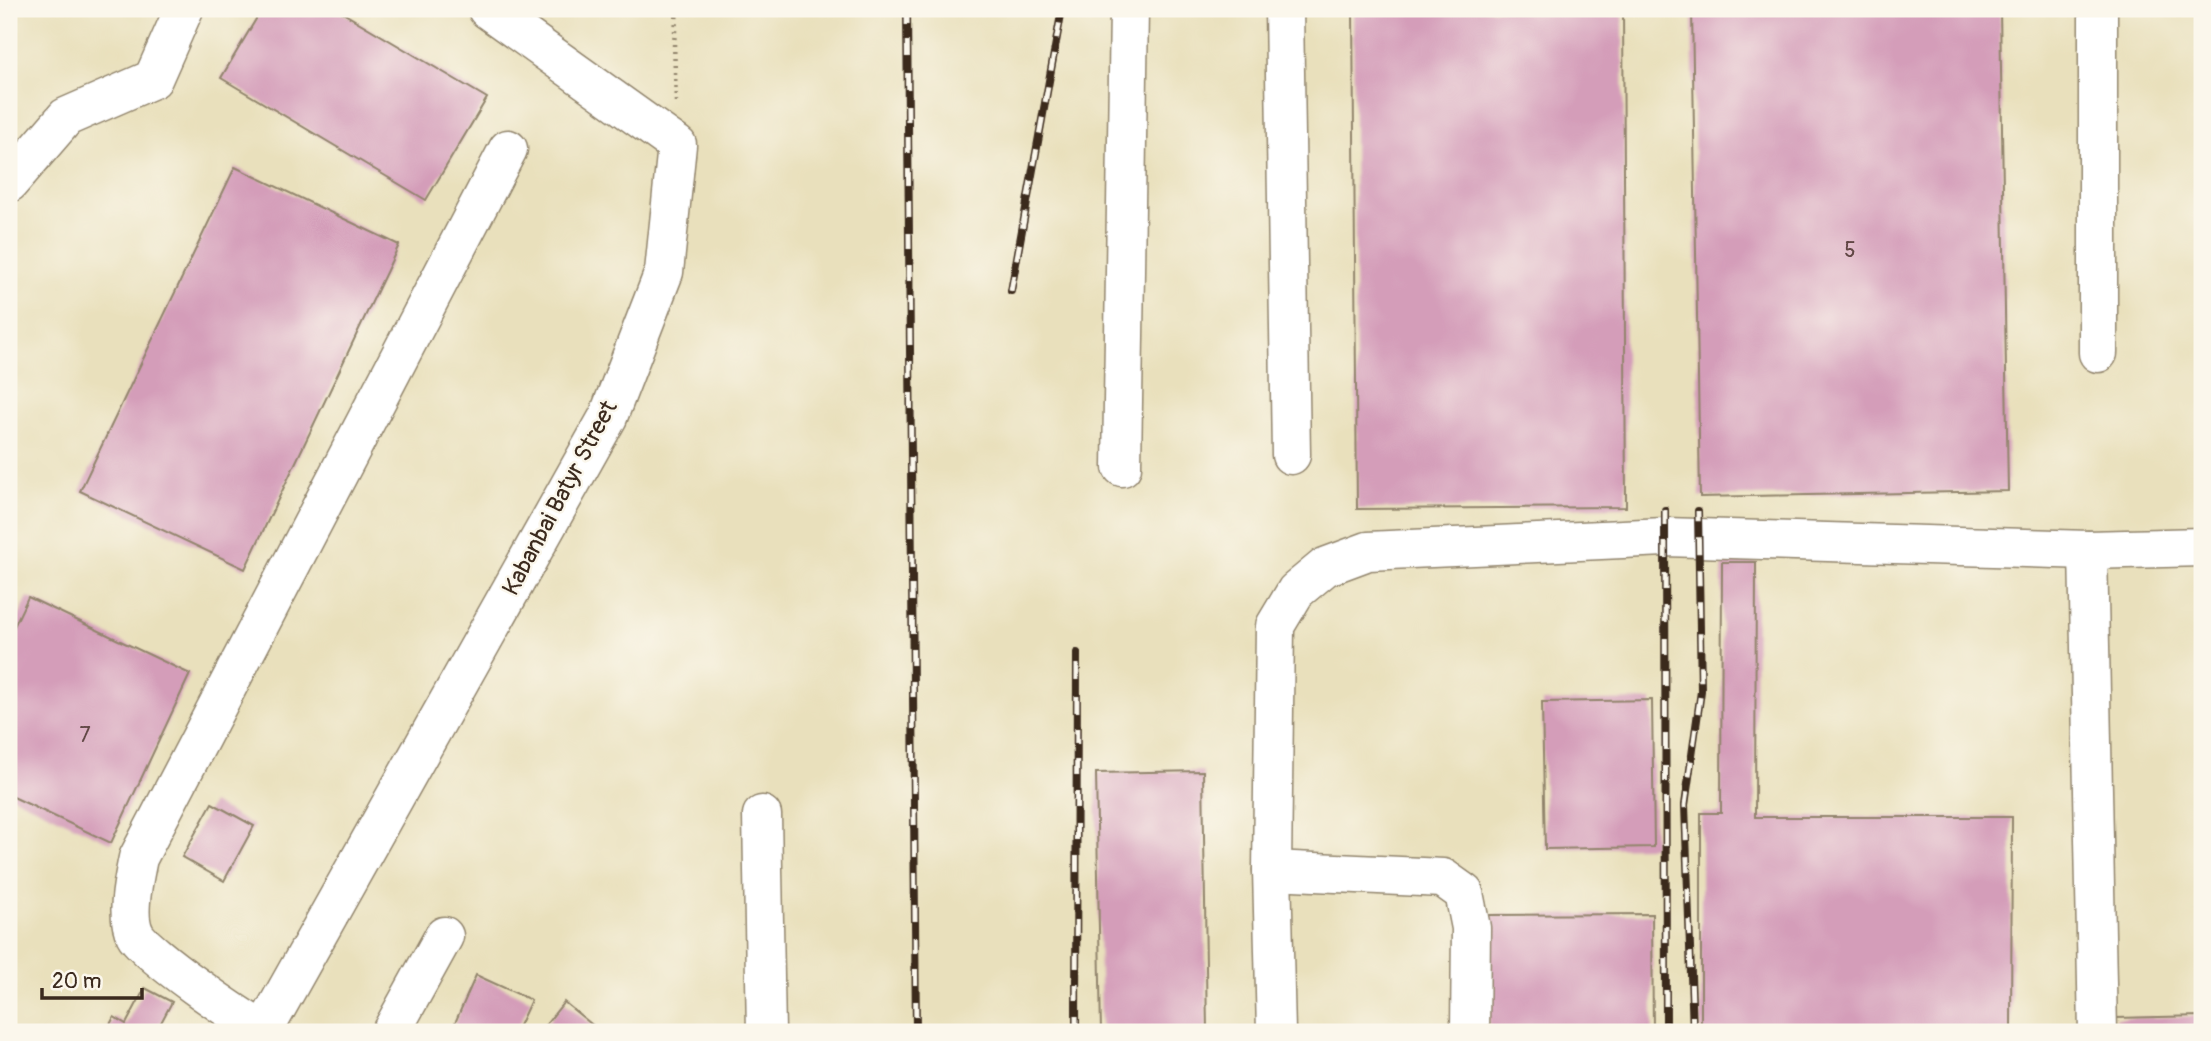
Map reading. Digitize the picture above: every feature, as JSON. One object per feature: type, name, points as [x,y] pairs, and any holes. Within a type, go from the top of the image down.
[{"type":"street","points":[[9,183],[66,117],[153,79],[184,9]]},
{"type":"street","points":[[487,9],[677,145]]},
{"type":"street","points":[[1122,467],[1129,9]]},
{"type":"street","points":[[1284,9],[1291,455]]},
{"type":"street","points":[[2098,9],[2098,353]]},
{"type":"street","name":"Kabanbai Batyr Street","points":[[264,1032],[608,417],[664,272],[677,145]]},
{"type":"street","points":[[264,1032],[157,956],[134,933],[131,896],[138,858],[508,149]]},
{"type":"street","points":[[1276,1032],[1272,870],[1275,626],[1296,592],[1325,567],[1368,551],[1665,537],[2088,550],[2202,547]]},
{"type":"street","points":[[2088,550],[2098,1032]]},
{"type":"street","points":[[762,815],[766,1032]]},
{"type":"street","points":[[1272,870],[1443,878],[1464,893],[1471,928],[1470,1032]]},
{"type":"street","points":[[391,1032],[444,936]]},
{"type":"path","points":[[677,9],[674,43],[677,145]]},
{"type":"building","points":[[262,9],[336,9],[487,98],[426,200],[221,78]]},
{"type":"building","points":[[1353,9],[1623,9],[1626,507],[1357,509]]},
{"type":"building","points":[[1692,9],[2000,9],[2008,491],[1700,497]]},
{"type":"building","points":[[235,167],[399,245],[245,569],[80,491]]},
{"type":"building","points":[[1722,562],[1756,562],[1755,817],[2012,817],[2011,1032],[1701,1032],[1701,813],[1721,813]]},
{"type":"building","points":[[28,597],[190,674],[111,843],[9,795],[9,637]]},
{"type":"building","points":[[1652,700],[1654,847],[1545,849],[1542,702]]},
{"type":"building","points":[[1203,771],[1207,1032],[1101,1032],[1096,773]]},
{"type":"building","points":[[212,803],[254,826],[224,881],[182,857]]},
{"type":"building","points":[[1652,914],[1653,1032],[1489,1032],[1488,915]]},
{"type":"building","points":[[476,975],[531,1000],[516,1032],[451,1032]]},
{"type":"building","points":[[145,988],[172,1002],[156,1032],[106,1032],[114,1017],[126,1024]]},
{"type":"building","points":[[564,1002],[601,1032],[540,1032]]},
{"type":"building","points":[[2202,1016],[2202,1032],[2116,1032],[2116,1018]]},
{"type":"railway","points":[[907,9],[916,1032]]},
{"type":"railway","points":[[1011,291],[1062,9]]},
{"type":"railway","points":[[1665,510],[1666,1032]]},
{"type":"railway","points":[[1693,1032],[1685,805],[1701,691],[1698,511]]},
{"type":"railway","points":[[1076,1032],[1077,653]]}]
